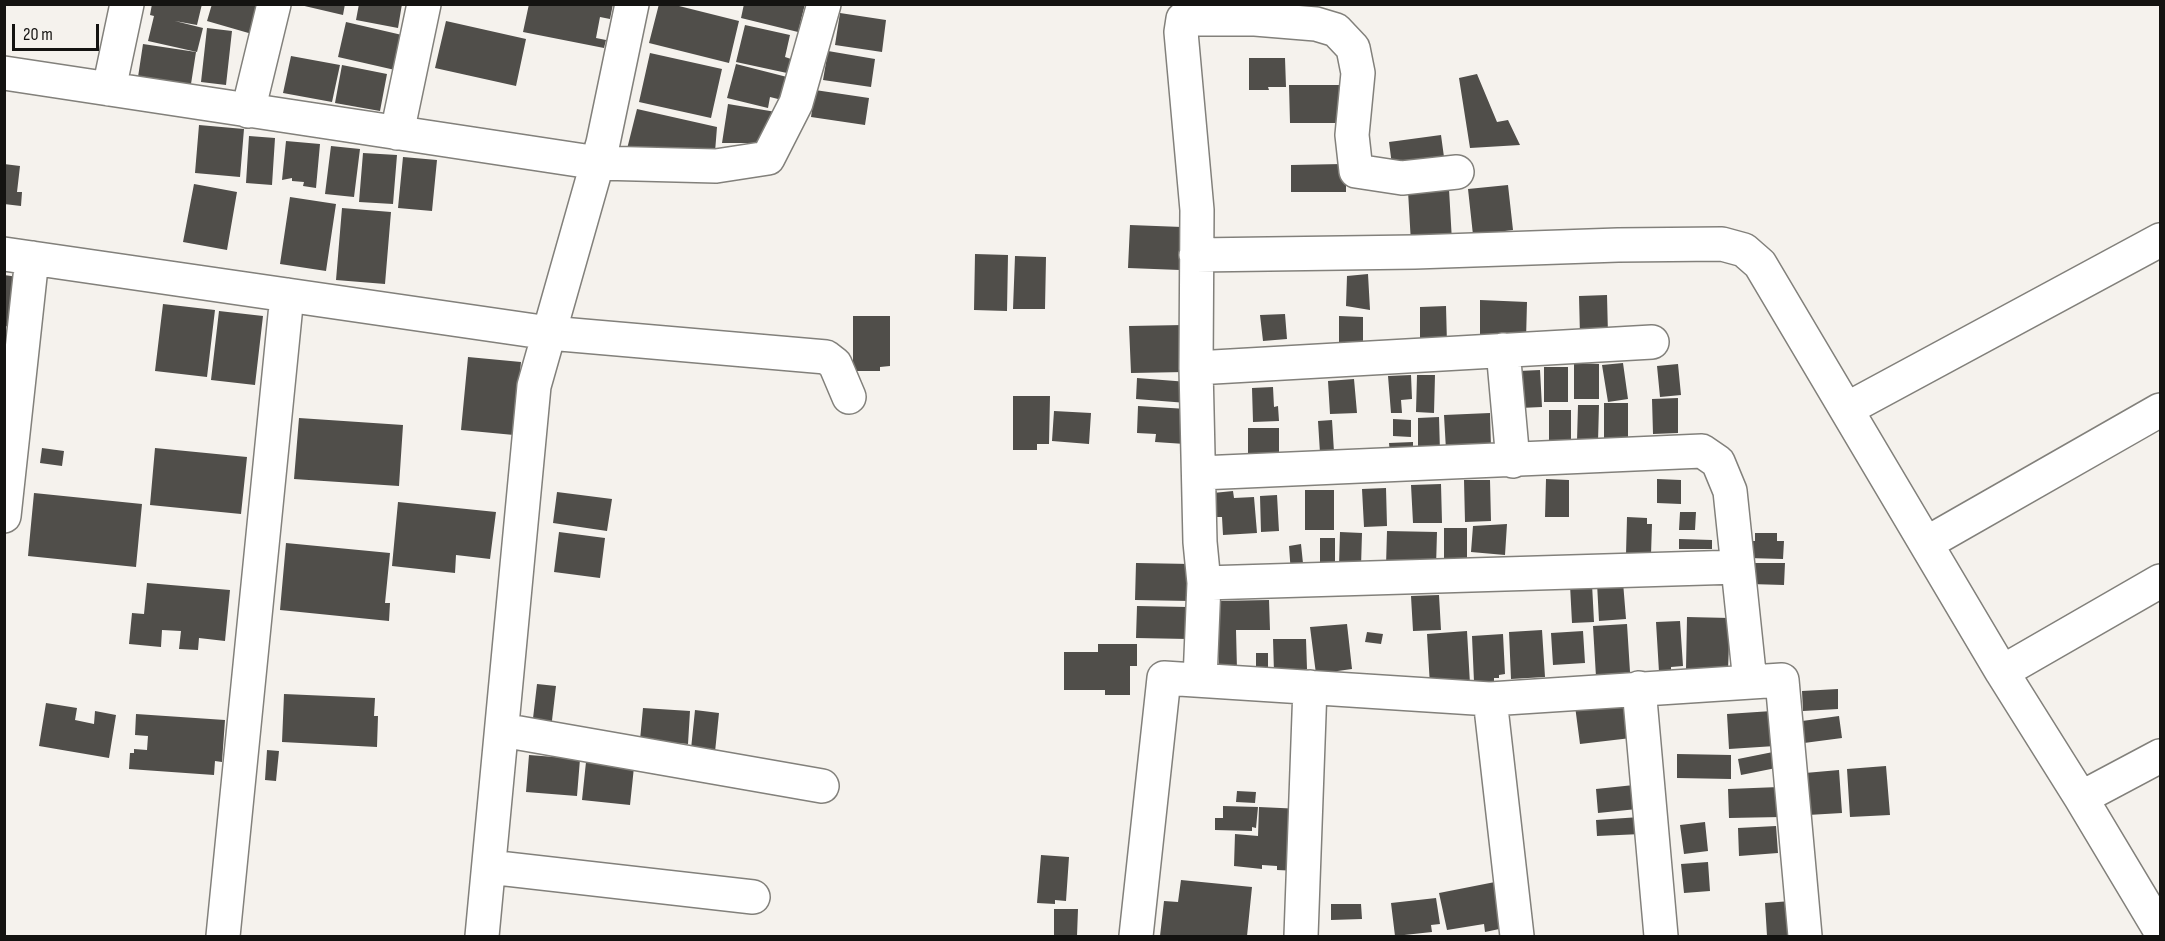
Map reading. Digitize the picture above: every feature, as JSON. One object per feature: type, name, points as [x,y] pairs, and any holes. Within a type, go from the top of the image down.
[{"type":"street","points":[[109,89],[127,4]]},
{"type":"street","points":[[248,111],[274,4]]},
{"type":"street","points":[[397,133],[424,4]]},
{"type":"street","points":[[482,936],[534,386],[598,163],[632,4]]},
{"type":"street","points":[[4,73],[598,163],[716,166],[768,158],[796,103],[824,4]]},
{"type":"street","points":[[1200,680],[1204,583],[1200,542],[1196,368],[1197,210],[1181,32],[1183,19],[1280,20],[1316,24],[1336,30],[1353,48],[1358,73],[1352,135],[1356,171],[1402,178],[1456,172]]},
{"type":"street","points":[[1847,409],[2160,240]]},
{"type":"street","points":[[1196,255],[1722,244],[1744,250],[1760,264],[2002,672],[2160,930]]},
{"type":"street","points":[[4,516],[18,256],[549,333],[826,357],[835,364],[849,397]]},
{"type":"street","points":[[224,936],[287,295]]},
{"type":"street","points":[[1196,368],[1652,342]]},
{"type":"street","points":[[1503,350],[1513,460]]},
{"type":"street","points":[[1927,543],[2160,410]]},
{"type":"street","points":[[1200,473],[1702,451],[1718,462],[1730,491],[1750,682]]},
{"type":"street","points":[[1204,583],[1738,567]]},
{"type":"street","points":[[2002,672],[2160,581]]},
{"type":"street","points":[[1136,936],[1164,678],[1490,699],[1782,680],[1805,936]]},
{"type":"street","points":[[1301,936],[1310,687]]},
{"type":"street","points":[[1639,688],[1661,936]]},
{"type":"street","points":[[1490,699],[1517,936]]},
{"type":"street","points":[[502,730],[822,786]]},
{"type":"street","points":[[2081,798],[2160,756]]},
{"type":"street","points":[[489,867],[753,897]]},
{"type":"building","points":[[152,4],[202,4],[197,25],[175,21],[203,28],[197,52],[148,41],[154,16],[150,15]]},
{"type":"building","points":[[212,4],[261,4],[252,34],[207,21]]},
{"type":"building","points":[[296,4],[345,4],[343,15]]},
{"type":"building","points":[[359,4],[402,4],[398,28],[356,20]]},
{"type":"building","points":[[529,4],[613,4],[610,19],[600,17],[596,38],[606,40],[604,48],[523,32]]},
{"type":"building","points":[[659,4],[671,4],[739,21],[729,63],[649,43]]},
{"type":"building","points":[[744,4],[805,4],[798,32],[741,18]]},
{"type":"building","points":[[840,13],[886,20],[882,52],[835,45]]},
{"type":"building","points":[[446,21],[526,39],[516,86],[435,68]]},
{"type":"building","points":[[346,22],[402,35],[395,70],[338,57]]},
{"type":"building","points":[[745,25],[790,35],[785,57],[791,59],[787,73],[736,62]]},
{"type":"building","points":[[207,28],[232,31],[226,85],[201,82]]},
{"type":"building","points":[[143,44],[196,52],[191,84],[138,77]]},
{"type":"building","points":[[828,51],[875,59],[871,87],[823,80]]},
{"type":"building","points":[[650,53],[722,69],[711,118],[639,102]]},
{"type":"building","points":[[291,56],[340,65],[332,102],[283,93]]},
{"type":"building","points":[[1249,58],[1285,58],[1286,87],[1249,90]]},
{"type":"building","points":[[736,64],[787,77],[782,100],[770,97],[768,108],[727,98]]},
{"type":"building","points":[[342,65],[387,74],[380,111],[335,103]]},
{"type":"building","points":[[1477,74],[1497,122],[1508,120],[1520,145],[1470,148],[1459,78]]},
{"type":"building","points":[[1289,85],[1340,85],[1340,112],[1345,123],[1290,123]]},
{"type":"building","points":[[815,90],[869,98],[865,125],[811,117]]},
{"type":"building","points":[[728,104],[776,112],[770,143],[722,143]]},
{"type":"building","points":[[637,109],[717,127],[715,152],[626,153]]},
{"type":"building","points":[[199,125],[244,129],[240,177],[195,173]]},
{"type":"building","points":[[1441,135],[1444,157],[1392,165],[1389,142]]},
{"type":"building","points":[[249,136],[275,138],[272,185],[246,183]]},
{"type":"building","points":[[286,141],[320,144],[316,188],[303,186],[304,182],[292,181],[292,178],[282,180]]},
{"type":"building","points":[[331,146],[360,149],[354,197],[325,194]]},
{"type":"building","points":[[363,153],[397,155],[393,204],[359,202]]},
{"type":"building","points":[[403,157],[437,160],[432,211],[398,208]]},
{"type":"building","points":[[4,164],[20,166],[17,192],[22,192],[21,206],[4,204]]},
{"type":"building","points":[[1342,164],[1346,179],[1346,192],[1291,192],[1291,165]]},
{"type":"building","points":[[194,184],[237,192],[227,250],[183,242]]},
{"type":"building","points":[[1508,185],[1513,230],[1473,235],[1468,189]]},
{"type":"building","points":[[1449,189],[1452,241],[1411,243],[1408,191]]},
{"type":"building","points":[[290,197],[336,204],[326,271],[280,264]]},
{"type":"building","points":[[342,208],[391,212],[385,284],[336,280]]},
{"type":"building","points":[[1130,225],[1182,227],[1180,270],[1128,268]]},
{"type":"building","points":[[975,254],[1008,255],[1007,311],[974,310]]},
{"type":"building","points":[[1015,256],[1046,257],[1045,309],[1013,309]]},
{"type":"building","points":[[1368,274],[1370,310],[1346,306],[1347,276]]},
{"type":"building","points":[[4,275],[18,277],[14,327],[4,326]]},
{"type":"building","points":[[1607,295],[1608,335],[1580,336],[1579,296]]},
{"type":"building","points":[[1480,300],[1527,302],[1526,340],[1480,338]]},
{"type":"building","points":[[163,304],[215,310],[207,377],[155,371]]},
{"type":"building","points":[[1446,306],[1447,344],[1420,344],[1420,307]]},
{"type":"building","points":[[219,311],[263,316],[255,385],[211,380]]},
{"type":"building","points":[[1285,314],[1287,339],[1263,341],[1260,315]]},
{"type":"building","points":[[853,316],[890,316],[890,366],[880,367],[880,371],[853,371]]},
{"type":"building","points":[[1339,316],[1363,317],[1363,347],[1339,346]]},
{"type":"building","points":[[1184,325],[1185,372],[1131,373],[1129,326]]},
{"type":"building","points":[[468,357],[521,362],[514,435],[461,430]]},
{"type":"building","points":[[1574,363],[1599,364],[1599,399],[1574,399]]},
{"type":"building","points":[[1623,363],[1628,399],[1608,402],[1602,365]]},
{"type":"building","points":[[1678,364],[1681,395],[1660,397],[1657,366]]},
{"type":"building","points":[[1544,367],[1568,367],[1568,402],[1544,402]]},
{"type":"building","points":[[1540,370],[1542,407],[1520,408],[1519,371]]},
{"type":"building","points":[[1411,375],[1412,399],[1401,400],[1402,413],[1391,413],[1388,376]]},
{"type":"building","points":[[1417,375],[1435,375],[1434,413],[1416,412]]},
{"type":"building","points":[[1137,378],[1188,382],[1187,403],[1136,399]]},
{"type":"building","points":[[1354,379],[1357,413],[1330,414],[1328,381]]},
{"type":"building","points":[[1273,387],[1274,407],[1278,406],[1279,421],[1253,422],[1252,388]]},
{"type":"building","points":[[1013,396],[1050,396],[1049,444],[1037,444],[1037,450],[1013,450]]},
{"type":"building","points":[[1678,398],[1678,433],[1653,434],[1652,399]]},
{"type":"building","points":[[1604,403],[1628,403],[1628,441],[1604,441]]},
{"type":"building","points":[[1578,405],[1599,405],[1598,442],[1577,441]]},
{"type":"building","points":[[1138,406],[1187,409],[1185,444],[1155,442],[1156,434],[1137,433]]},
{"type":"building","points":[[1549,410],[1571,410],[1571,445],[1549,445]]},
{"type":"building","points":[[1054,411],[1091,413],[1089,444],[1052,441]]},
{"type":"building","points":[[1490,413],[1491,448],[1446,450],[1444,415]]},
{"type":"building","points":[[1439,417],[1440,452],[1418,453],[1418,418]]},
{"type":"building","points":[[299,418],[403,425],[399,486],[294,479]]},
{"type":"building","points":[[1393,419],[1411,420],[1411,437],[1393,436]]},
{"type":"building","points":[[1332,420],[1334,452],[1320,453],[1318,421]]},
{"type":"building","points":[[1248,428],[1279,428],[1279,456],[1248,456]]},
{"type":"building","points":[[1413,442],[1413,452],[1390,454],[1389,443]]},
{"type":"building","points":[[42,448],[64,451],[62,466],[40,463]]},
{"type":"building","points":[[155,448],[247,457],[241,514],[150,505]]},
{"type":"building","points":[[1546,479],[1569,480],[1569,517],[1545,517]]},
{"type":"building","points":[[1657,479],[1681,480],[1681,504],[1657,503]]},
{"type":"building","points":[[1464,480],[1490,480],[1491,521],[1465,522]]},
{"type":"building","points":[[1441,484],[1442,523],[1413,523],[1411,485]]},
{"type":"building","points":[[1386,488],[1387,526],[1364,527],[1362,489]]},
{"type":"building","points":[[1305,490],[1334,490],[1334,530],[1305,530]]},
{"type":"building","points":[[1233,491],[1234,498],[1254,497],[1257,533],[1223,535],[1222,517],[1214,517],[1213,493]]},
{"type":"building","points":[[557,492],[612,499],[607,531],[553,523]]},
{"type":"building","points":[[34,493],[142,504],[136,567],[28,556]]},
{"type":"building","points":[[1277,495],[1279,531],[1261,532],[1260,496]]},
{"type":"building","points":[[398,502],[496,512],[490,559],[456,555],[455,573],[392,566]]},
{"type":"building","points":[[1680,512],[1696,512],[1695,530],[1679,530]]},
{"type":"building","points":[[1627,517],[1647,518],[1647,524],[1652,524],[1651,555],[1626,554]]},
{"type":"building","points":[[1507,524],[1505,555],[1471,552],[1473,526]]},
{"type":"building","points":[[1444,528],[1467,528],[1467,562],[1444,562]]},
{"type":"building","points":[[1387,531],[1437,532],[1436,567],[1386,566]]},
{"type":"building","points":[[559,532],[605,538],[600,578],[554,572]]},
{"type":"building","points":[[1340,532],[1362,533],[1361,567],[1339,566]]},
{"type":"building","points":[[1755,533],[1777,533],[1777,541],[1784,541],[1783,559],[1748,558],[1749,541],[1755,541]]},
{"type":"building","points":[[1320,538],[1335,538],[1335,571],[1320,570]]},
{"type":"building","points":[[1679,539],[1712,540],[1712,549],[1679,549]]},
{"type":"building","points":[[286,543],[390,553],[385,603],[390,603],[389,621],[280,610]]},
{"type":"building","points":[[1301,544],[1304,573],[1291,574],[1289,546]]},
{"type":"building","points":[[1136,563],[1191,564],[1191,601],[1135,600]]},
{"type":"building","points":[[1751,563],[1785,563],[1784,585],[1750,584]]},
{"type":"building","points":[[1623,582],[1626,619],[1599,621],[1597,583]]},
{"type":"building","points":[[147,583],[230,590],[225,641],[199,638],[198,650],[179,649],[181,631],[162,630],[161,647],[129,644],[132,613],[144,614]]},
{"type":"building","points":[[1592,584],[1594,622],[1572,623],[1570,585]]},
{"type":"building","points":[[1439,595],[1441,630],[1413,631],[1411,596]]},
{"type":"building","points":[[1269,600],[1270,630],[1236,630],[1237,670],[1219,671],[1217,601]]},
{"type":"building","points":[[1137,606],[1188,607],[1188,639],[1136,638]]},
{"type":"building","points":[[1687,617],[1730,618],[1728,670],[1686,669]]},
{"type":"building","points":[[1680,621],[1683,666],[1671,667],[1671,672],[1659,672],[1656,622]]},
{"type":"building","points":[[1347,624],[1352,669],[1316,674],[1310,627]]},
{"type":"building","points":[[1627,624],[1630,672],[1596,677],[1593,626]]},
{"type":"building","points":[[1542,630],[1545,677],[1511,679],[1509,632]]},
{"type":"building","points":[[1467,631],[1470,684],[1430,686],[1427,634]]},
{"type":"building","points":[[1583,631],[1585,663],[1553,665],[1551,633]]},
{"type":"building","points":[[1367,632],[1383,634],[1381,644],[1365,642]]},
{"type":"building","points":[[1503,634],[1505,674],[1494,678],[1494,681],[1474,682],[1472,636]]},
{"type":"building","points":[[1273,639],[1306,639],[1307,669],[1298,669],[1299,673],[1274,673]]},
{"type":"building","points":[[1098,644],[1137,644],[1137,666],[1130,666],[1130,695],[1105,695],[1105,690],[1064,690],[1064,652],[1098,652]]},
{"type":"building","points":[[1256,653],[1268,653],[1268,670],[1256,669]]},
{"type":"building","points":[[537,684],[556,686],[551,729],[532,727]]},
{"type":"building","points":[[1838,689],[1838,709],[1803,711],[1802,691]]},
{"type":"building","points":[[284,694],[375,698],[374,716],[378,716],[377,747],[282,742]]},
{"type":"building","points":[[1626,700],[1631,738],[1580,744],[1575,706]]},
{"type":"building","points":[[46,703],[77,708],[75,720],[94,724],[95,711],[116,715],[109,758],[39,746]]},
{"type":"building","points":[[643,708],[690,711],[688,744],[640,740]]},
{"type":"building","points":[[695,710],[719,713],[715,752],[691,749]]},
{"type":"building","points":[[1772,711],[1775,746],[1729,749],[1727,714]]},
{"type":"building","points":[[136,714],[225,720],[222,762],[215,761],[214,775],[129,769],[130,753],[134,753],[134,749],[147,750],[148,736],[135,735]]},
{"type":"building","points":[[1839,716],[1842,738],[1804,743],[1802,721]]},
{"type":"building","points":[[267,750],[279,751],[276,781],[265,780]]},
{"type":"building","points":[[1773,752],[1776,768],[1741,775],[1738,759]]},
{"type":"building","points":[[1677,754],[1731,755],[1731,779],[1677,778]]},
{"type":"building","points":[[529,755],[580,759],[577,796],[526,792]]},
{"type":"building","points":[[586,762],[634,767],[630,805],[582,800]]},
{"type":"building","points":[[1886,766],[1890,815],[1850,817],[1847,769]]},
{"type":"building","points":[[1839,770],[1842,813],[1808,815],[1805,773]]},
{"type":"building","points":[[1634,785],[1637,809],[1598,813],[1596,789]]},
{"type":"building","points":[[1779,787],[1781,817],[1729,818],[1728,789]]},
{"type":"building","points":[[1237,791],[1256,792],[1255,803],[1236,802]]},
{"type":"building","points":[[1223,806],[1258,807],[1256,828],[1252,827],[1252,831],[1215,830],[1215,818],[1223,818]]},
{"type":"building","points":[[1259,807],[1302,809],[1299,871],[1277,870],[1277,866],[1262,865],[1262,869],[1234,866],[1235,834],[1258,836]]},
{"type":"building","points":[[1640,817],[1641,834],[1597,836],[1596,820]]},
{"type":"building","points":[[1705,822],[1708,851],[1684,854],[1680,825]]},
{"type":"building","points":[[1776,826],[1778,853],[1739,856],[1738,828]]},
{"type":"building","points":[[1041,855],[1069,857],[1066,901],[1055,900],[1055,904],[1037,903]]},
{"type":"building","points":[[1708,862],[1710,891],[1684,893],[1681,864]]},
{"type":"building","points":[[1181,880],[1252,887],[1247,936],[1160,936],[1164,901],[1178,902]]},
{"type":"building","points":[[1495,882],[1504,928],[1485,932],[1484,924],[1447,930],[1439,893]]},
{"type":"building","points":[[1436,898],[1440,924],[1431,925],[1432,932],[1395,936],[1391,903]]},
{"type":"building","points":[[1791,901],[1793,936],[1767,936],[1765,903]]},
{"type":"building","points":[[1331,904],[1361,904],[1362,919],[1331,920]]},
{"type":"building","points":[[1054,909],[1078,909],[1077,936],[1054,936]]}]
